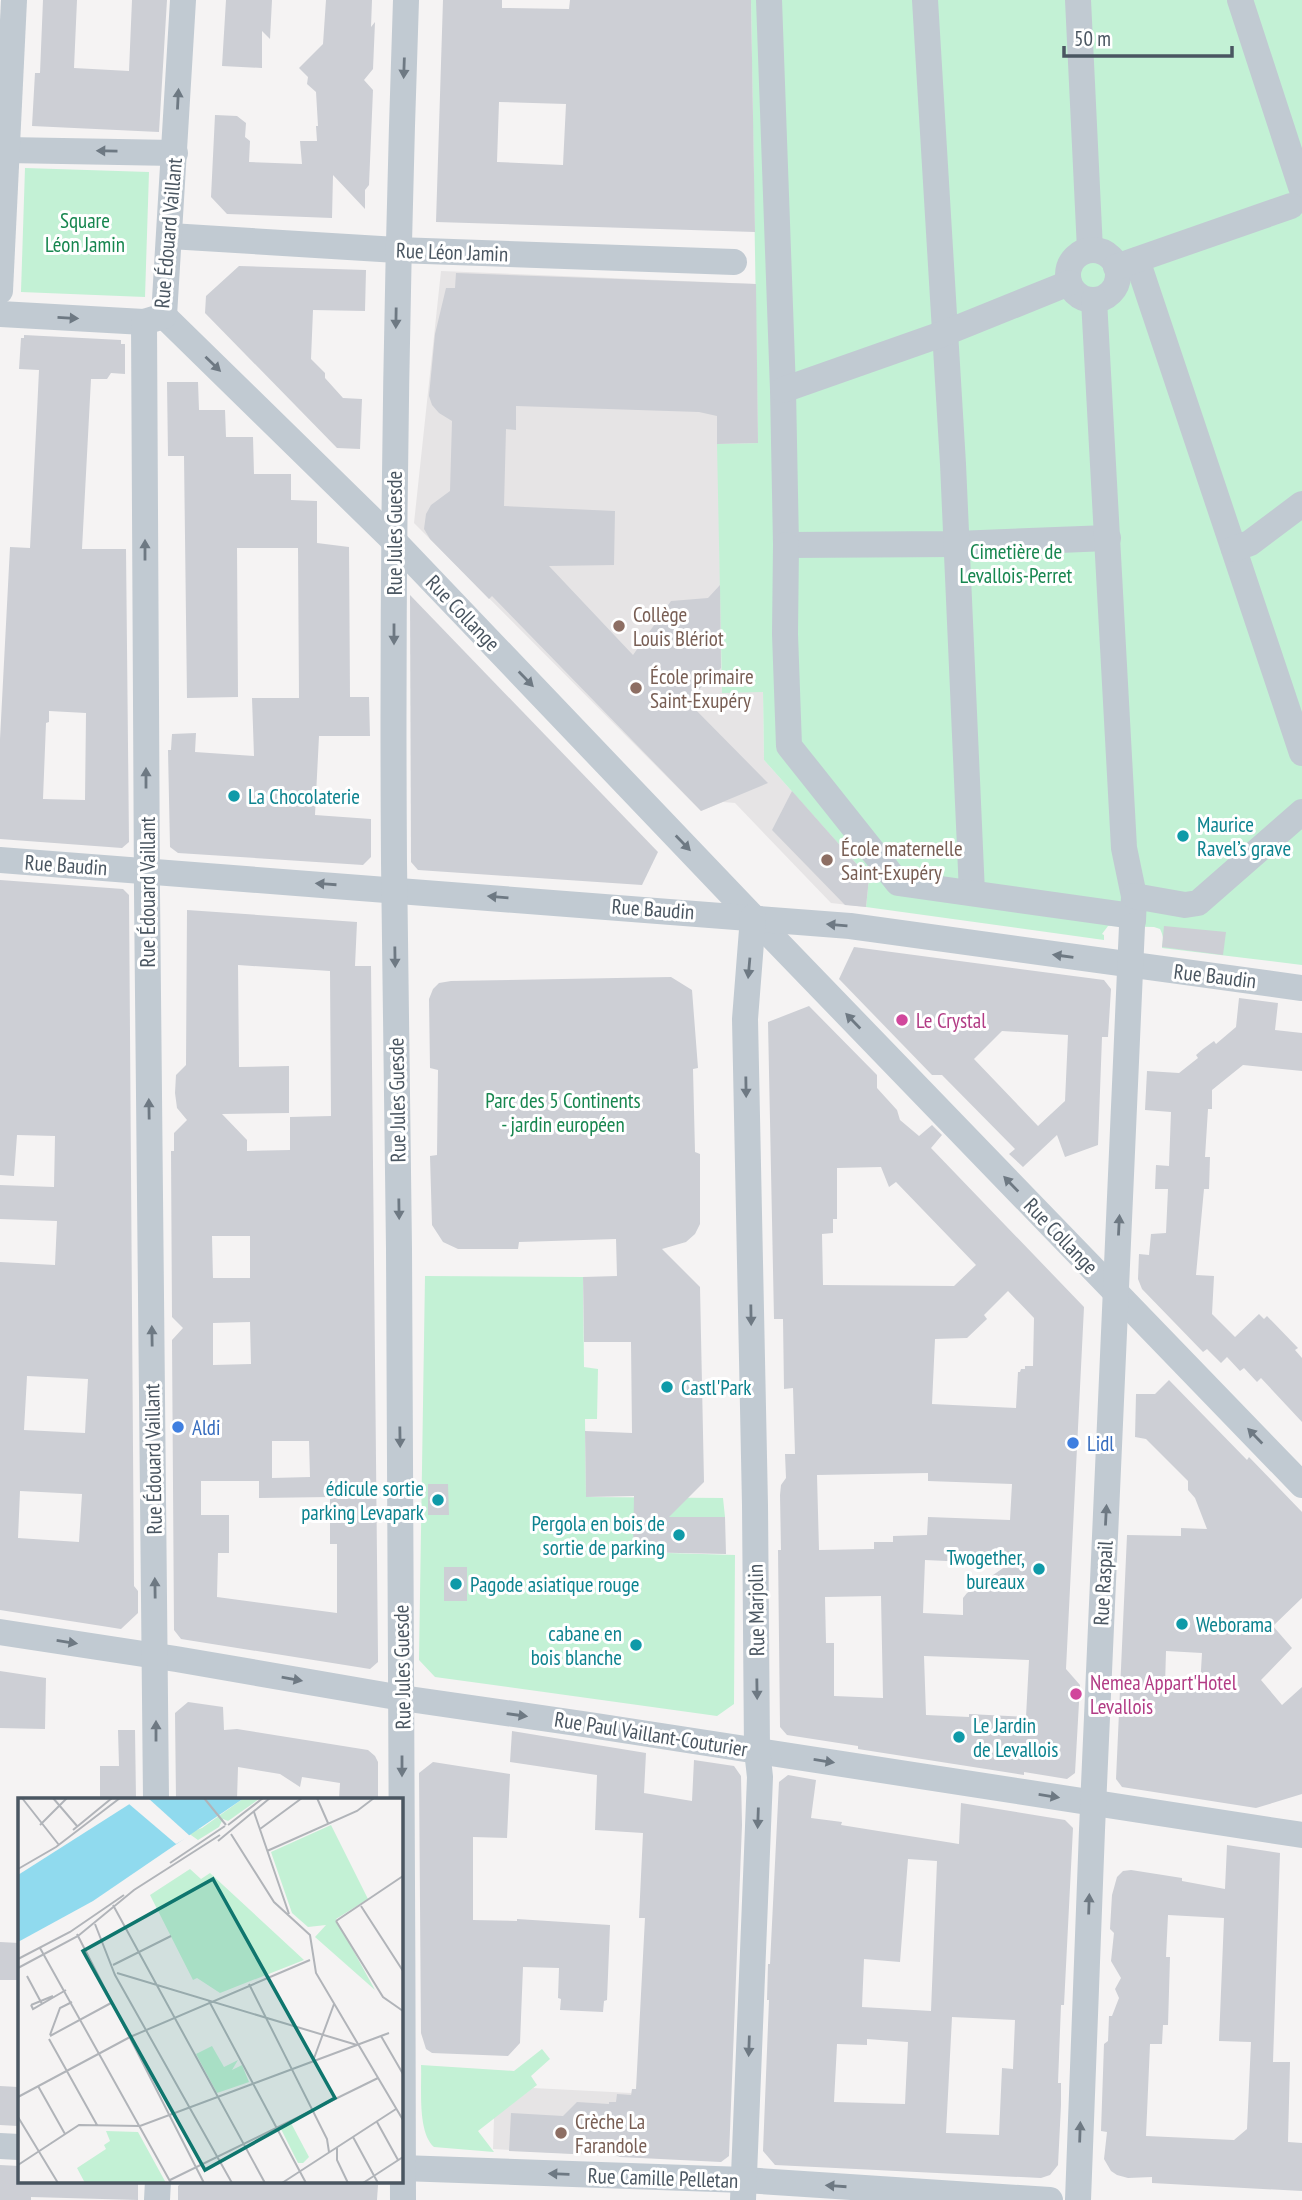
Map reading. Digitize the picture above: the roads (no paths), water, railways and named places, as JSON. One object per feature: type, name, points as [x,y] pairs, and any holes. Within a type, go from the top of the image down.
[{"type":"street","points":[[0,291],[14,0]]},
{"type":"street","name":"Rue Édouard Vaillant","points":[[156,1798],[147,870],[154,319],[170,236],[183,0]]},
{"type":"street","name":"Rue Jules Guesde","points":[[403,2200],[394,541],[397,250],[406,0]]},
{"type":"street","points":[[769,0],[783,390],[785,634],[789,746],[898,883],[1133,915],[1198,903],[1302,811],[1298,799],[1302,789]]},
{"type":"street","points":[[925,0],[945,333],[972,894]]},
{"type":"street","points":[[1077,0],[1090,250]]},
{"type":"street","points":[[1240,0],[1299,198],[1127,264],[1114,290],[1104,298],[1083,299],[1075,293],[1068,277],[1072,260],[1090,250],[1107,254],[1127,264],[1234,549],[1302,753]]},
{"type":"street","points":[[6,150],[175,153]]},
{"type":"street","name":"Rue Léon Jamin","points":[[170,236],[397,250],[734,262]]},
{"type":"street","points":[[783,390],[945,333],[1069,283]]},
{"type":"street","name":"Rue Raspail","points":[[1078,2200],[1133,915],[1124,848],[1094,300]]},
{"type":"street","points":[[0,314],[154,319]]},
{"type":"street","name":"Rue Collange","points":[[154,319],[394,541],[1302,1485]]},
{"type":"street","points":[[1234,549],[1250,543],[1302,504]]},
{"type":"street","points":[[786,545],[956,544],[1108,538]]},
{"type":"street","name":"Rue Baudin","points":[[0,860],[850,926],[1302,988]]},
{"type":"street","name":"Rue Marjolin","points":[[744,2190],[760,1777],[757,1750],[755,1491],[745,1019],[753,917]]},
{"type":"street","name":"Rue Paul Vaillant-Couturier","points":[[0,1632],[402,1698],[1093,1803],[1297,1829]]},
{"type":"street","points":[[0,2146],[18,2147]]},
{"type":"street","name":"Rue Camille Pelletan","points":[[402,2168],[744,2190],[1050,2200]]},
{"type":"street","points":[[158,2182],[158,2200]]},
{"type":"place","name":"Collège Louis Blériot","points":[[619,626]]},
{"type":"place","name":"École primaire Saint-Exupéry","points":[[636,688]]},
{"type":"place","name":"La Chocolaterie","points":[[234,796]]},
{"type":"place","name":"Maurice Ravel’s grave","points":[[1183,836]]},
{"type":"place","name":"École maternelle Saint-Exupéry","points":[[827,860]]},
{"type":"place","name":"Le Crystal","points":[[902,1020]]},
{"type":"place","name":"Castl'Park","points":[[667,1387]]},
{"type":"place","name":"Aldi","points":[[178,1427]]},
{"type":"place","name":"Lidl","points":[[1073,1443]]},
{"type":"place","name":"édicule sortie parking Levapark","points":[[438,1500]]},
{"type":"place","name":"Pergola en bois de sortie de parking","points":[[679,1535]]},
{"type":"place","name":"Twogether, bureaux","points":[[1039,1569]]},
{"type":"place","name":"Pagode asiatique rouge","points":[[456,1584]]},
{"type":"place","name":"Weborama","points":[[1182,1624]]},
{"type":"place","name":"cabane en bois blanche","points":[[636,1645]]},
{"type":"place","name":"Nemea Appart'Hotel Levallois","points":[[1076,1694]]},
{"type":"place","name":"Le Jardin de Levallois","points":[[959,1737]]},
{"type":"place","name":"Crèche La Farandole","points":[[561,2133]]},
{"type":"park label","name":"Square Léon Jamin","points":[[85,232]]},
{"type":"park label","name":"Cimetière de Levallois-Perret","points":[[1016,563]]},
{"type":"park label","name":"Parc des 5 Continents - jardin européen","points":[[563,1112]]}]
